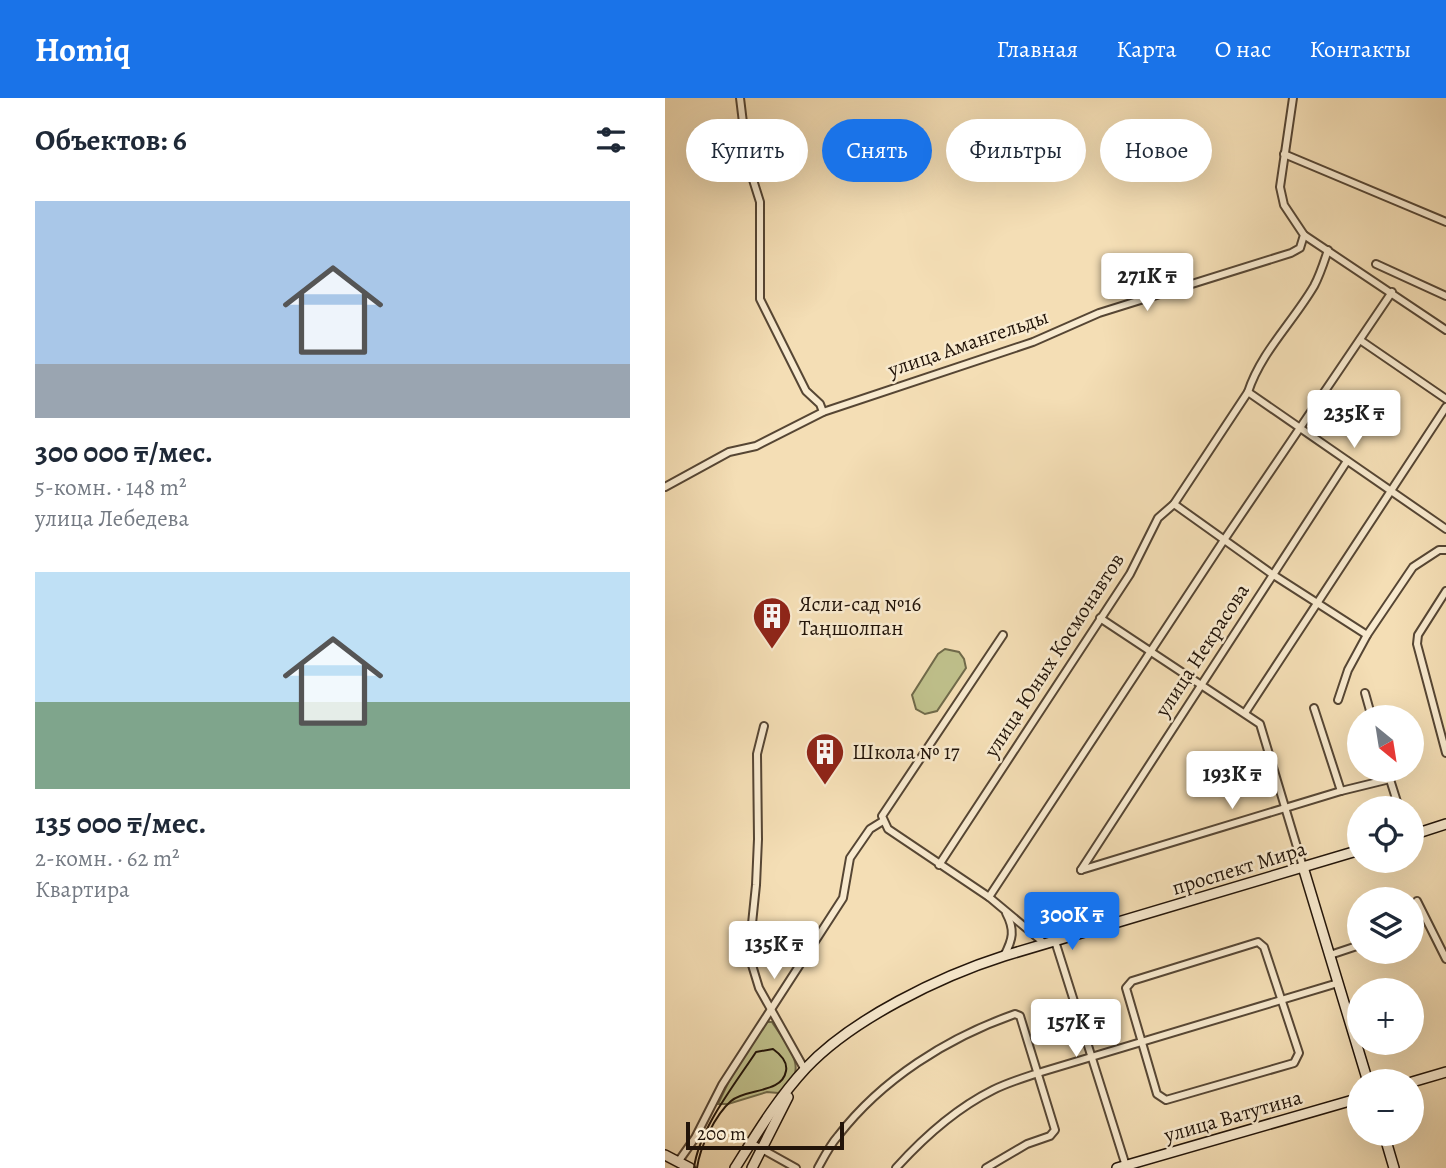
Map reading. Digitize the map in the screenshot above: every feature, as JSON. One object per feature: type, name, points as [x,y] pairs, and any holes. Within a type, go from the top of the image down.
[{"type":"main road","points":[[1424,831],[1446,824]]},
{"type":"main road","name":"проспект Мира","points":[[735,1168],[763,1122],[823,1052],[856,1028],[963,969],[1347,854]]},
{"type":"main road","points":[[1303,867],[1364,1069]]},
{"type":"main road","points":[[1424,1078],[1446,1072]]},
{"type":"main road","name":"проспект Мира","points":[[752,1168],[795,1083]]},
{"type":"main road","name":"улица Ватутина","points":[[1123,1167],[1347,1102]]},
{"type":"main road","points":[[1388,1146],[1394,1168]]},
{"type":"main road","points":[[665,1155],[691,1168]]},
{"type":"street","points":[[740,98],[748,164],[760,202],[760,299],[806,391],[820,404],[823,412]]},
{"type":"street","points":[[1293,98],[1280,187],[1284,205],[1304,235],[1446,330]]},
{"type":"street","points":[[1284,154],[1446,222]]},
{"type":"street","name":"улица Амангельды","points":[[665,487],[729,452],[756,446],[823,412],[1018,347],[1099,313],[1291,253],[1300,248],[1304,235]]},
{"type":"street","name":"улица Юных Космонавтов","points":[[939,865],[1130,574],[1158,519],[1174,505],[1248,393],[1254,375],[1267,352],[1315,285],[1328,250]]},
{"type":"street","points":[[1376,264],[1446,296]]},
{"type":"street","points":[[989,897],[1224,540],[1392,292]]},
{"type":"street","points":[[1360,340],[1446,399]]},
{"type":"street","points":[[1248,393],[1446,529]]},
{"type":"street","points":[[1245,713],[1446,407]]},
{"type":"street","name":"улица Некрасова","points":[[1347,461],[1081,870],[1378,782]]},
{"type":"street","points":[[1174,505],[1272,574],[1367,635]]},
{"type":"street","points":[[1338,700],[1348,670],[1367,635],[1413,567],[1439,550],[1446,550]]},
{"type":"street","points":[[1446,591],[1417,635],[1417,644],[1446,753]]},
{"type":"street","points":[[1100,618],[1260,724],[1303,867]]},
{"type":"street","points":[[1003,635],[882,816],[888,829],[989,897],[1044,943]]},
{"type":"street","points":[[1365,693],[1368,705]]},
{"type":"street","points":[[1314,708],[1341,791]]},
{"type":"street","points":[[764,726],[757,754],[757,885],[750,943],[752,965],[759,988],[805,1070]]},
{"type":"street","points":[[678,1162],[695,1138],[722,1085],[843,898],[850,858],[870,829],[883,821]]},
{"type":"street","points":[[1004,956],[1011,943],[1013,926],[1005,912]]},
{"type":"street","points":[[1424,915],[1446,958]]},
{"type":"street","points":[[1055,941],[1123,1167]]},
{"type":"street","points":[[1258,942],[1264,947],[1299,1053],[1294,1063],[1165,1100],[1157,1094],[1142,1043],[1126,988],[1132,981],[1258,942]]},
{"type":"street","points":[[1330,955],[1347,949]]},
{"type":"street","points":[[896,1168],[946,1119],[994,1089],[1038,1073],[1338,983]]},
{"type":"street","points":[[818,1168],[836,1137],[866,1103],[891,1081],[963,1037],[1014,1014],[1020,1016],[1055,1130],[1050,1136],[1027,1144],[986,1168]]},
{"type":"street","points":[[751,1143],[796,1168]]},
{"type":"green space","points":[[945,649],[959,652],[966,668],[937,711],[925,714],[916,709],[912,695],[938,654]]},
{"type":"green space","points":[[765,1022],[772,1022],[790,1050],[796,1068],[794,1077],[778,1093],[767,1092],[728,1104],[718,1104],[729,1081]]},
{"type":"tram line","points":[[694,1168],[703,1138],[728,1092],[756,1052],[773,1049],[785,1061],[786,1071],[783,1078],[778,1084],[738,1097],[725,1107],[709,1132],[697,1168]]},
{"type":"place","name":"Ясли-сад №16 Таңшолпан","points":[[772,650]]},
{"type":"place","name":"Школа № 17","points":[[825,786]]}]
